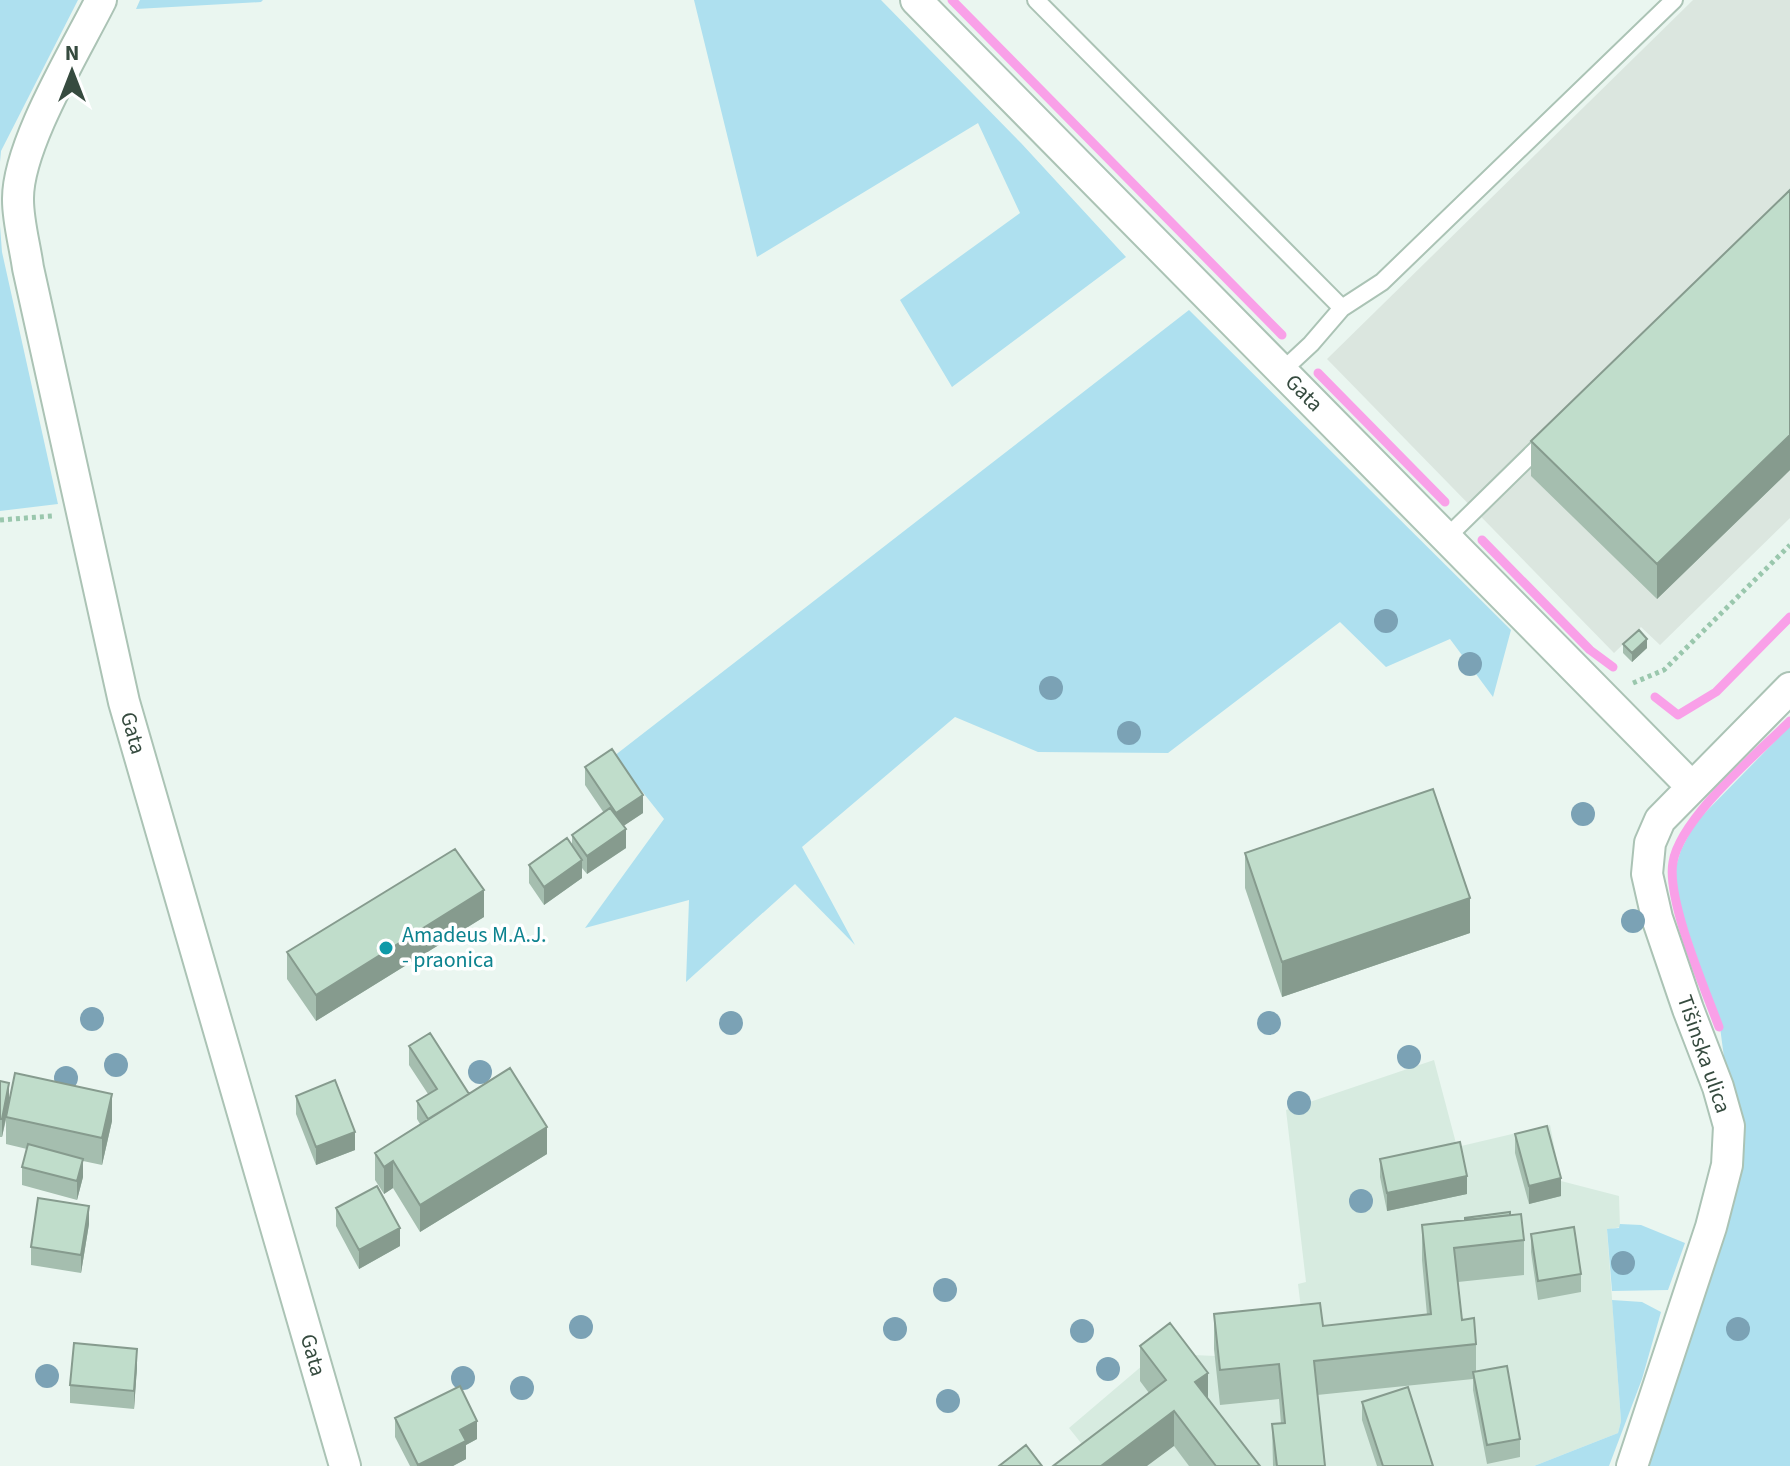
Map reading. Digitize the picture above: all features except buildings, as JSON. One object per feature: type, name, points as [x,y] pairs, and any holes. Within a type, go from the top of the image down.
[{"type":"street","name":"Gata","points":[[101,0],[39,124],[25,159],[18,199],[28,268],[124,702],[345,1466]]},
{"type":"street","name":"Gata","points":[[916,0],[1691,786]]},
{"type":"street","name":"Tišinska ulica","points":[[1632,1466],[1711,1227],[1727,1165],[1729,1126],[1657,918],[1647,874],[1650,843],[1660,820],[1790,688]]},
{"type":"lane","points":[[1036,0],[1342,308]]},
{"type":"lane","points":[[1282,371],[1342,308],[1382,282],[1674,0]]},
{"type":"lane","points":[[1446,538],[1557,429]]},
{"type":"path","points":[[0,520],[81,513]]},
{"type":"path","points":[[1602,696],[1664,670],[1790,545]]},
{"type":"shaded area","points":[[0,0],[78,0],[1,151],[0,162]]},
{"type":"shaded area","points":[[140,0],[263,0],[136,9]]},
{"type":"shaded area","points":[[694,0],[881,0],[1021,143],[1126,257],[952,387],[900,300],[1020,213],[978,123],[757,257]]},
{"type":"shaded area","points":[[1693,0],[1790,0],[1790,518],[1660,645],[1641,627],[1614,653],[1327,359]]},
{"type":"shaded area","points":[[0,226],[2,252],[58,504],[0,511]]},
{"type":"shaded area","points":[[1189,310],[1511,630],[1493,697],[1450,639],[1386,667],[1340,622],[1168,753],[1038,752],[955,717],[802,847],[855,945],[795,884],[686,982],[689,900],[585,928],[664,819],[614,756]]},
{"type":"shaded area","points":[[1790,726],[1790,1466],[1642,1466],[1737,1157],[1720,1027],[1682,913],[1674,873],[1681,850],[1695,823]]},
{"type":"shaded area","points":[[1434,1060],[1457,1147],[1550,1125],[1561,1181],[1619,1196],[1620,1227],[1607,1230],[1621,1421],[1618,1433],[1534,1466],[1065,1466],[1085,1448],[1069,1428],[1163,1348],[1170,1354],[1216,1356],[1305,1342],[1298,1284],[1306,1282],[1286,1110]]},
{"type":"shaded area","points":[[1620,1224],[1641,1225],[1685,1243],[1668,1290],[1612,1291],[1607,1229],[1619,1228]]},
{"type":"shaded area","points":[[1612,1300],[1642,1302],[1661,1312],[1642,1379],[1609,1466],[1534,1466],[1618,1433],[1621,1421]]},
{"type":"waterway","points":[[952,0],[1282,335]]},
{"type":"waterway","points":[[1318,373],[1445,502]]},
{"type":"waterway","points":[[1482,540],[1590,650],[1613,667]]},
{"type":"waterway","points":[[1655,697],[1678,715],[1716,692],[1790,617]]},
{"type":"waterway","points":[[1719,1027],[1681,920],[1672,878],[1673,862],[1679,844],[1705,806],[1790,721]]},
{"type":"place","name":"Amadeus M.A.J. - praonica","points":[[386,948]]}]
